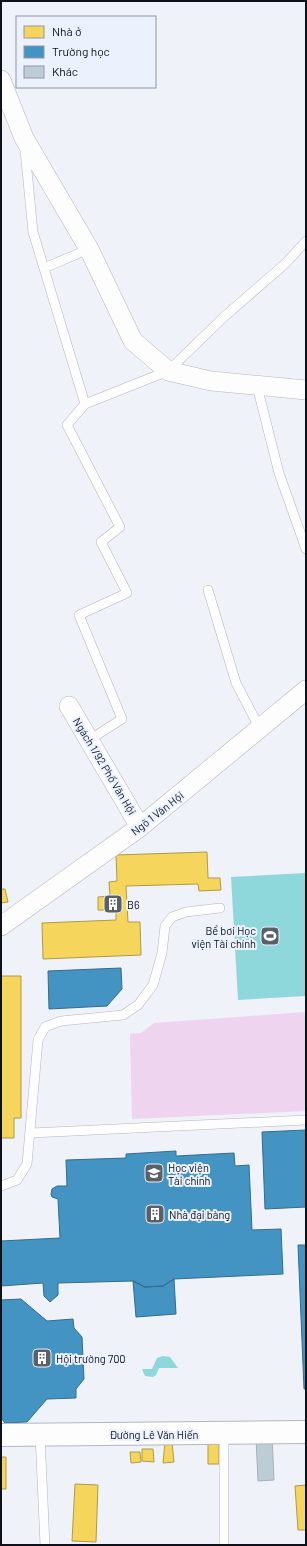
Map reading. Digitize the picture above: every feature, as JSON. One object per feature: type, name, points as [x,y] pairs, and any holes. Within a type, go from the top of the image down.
[{"type":"street","points":[[1,80],[24,138],[89,249],[133,341],[168,371],[211,381],[306,390]]},
{"type":"street","name":"Ngõ 1 Văn Hội","points":[[1,926],[140,827],[306,690]]},
{"type":"street","name":"Ngách 1/92 Phố Văn Hội","points":[[69,706],[140,827]]},
{"type":"street","name":"Đường Lê Văn Hiến","points":[[1,1435],[306,1432]]},
{"type":"lane","points":[[24,138],[33,232],[85,404]]},
{"type":"lane","points":[[89,740],[122,719],[79,615],[127,593],[100,542],[120,528],[67,425],[85,404],[168,371],[226,316],[286,263],[306,241]]},
{"type":"lane","points":[[44,268],[89,249]]},
{"type":"lane","points":[[257,386],[279,473],[306,549]]},
{"type":"lane","points":[[208,590],[236,683],[260,729]]},
{"type":"lane","points":[[1,1186],[16,1180],[27,1164],[31,1133],[38,1040],[45,1027],[61,1021],[123,1015],[138,1005],[153,985],[162,953],[165,926],[172,917],[186,912],[220,908]]},
{"type":"lane","points":[[31,1133],[306,1120]]},
{"type":"lane","points":[[224,1433],[224,1545]]},
{"type":"lane","points":[[40,1435],[45,1545]]},
{"type":"shaded area","points":[[306,1012],[306,1111],[132,1119],[130,1034],[141,1033],[154,1023]]},
{"type":"water","name":"Bể bơi Học viện Tài chính","points":[[306,873],[306,996],[238,1000],[231,877]]},
{"type":"water","points":[[163,1356],[170,1357],[178,1368],[159,1368],[156,1375],[153,1377],[145,1376],[142,1369],[152,1369],[157,1358]]},
{"type":"building: Nhà ở","name":"B6","points":[[207,852],[208,878],[220,878],[221,890],[199,891],[198,884],[126,886],[128,922],[140,922],[141,955],[43,959],[42,923],[116,920],[116,910],[98,910],[98,897],[110,896],[109,882],[117,881],[116,855]]},
{"type":"building: Nhà ở","points":[[1,889],[5,889],[8,902],[1,903]]},
{"type":"building: Nhà ở","points":[[1,976],[21,976],[21,1118],[14,1118],[14,1138],[1,1138]]},
{"type":"building: Nhà ở","points":[[208,1441],[219,1442],[219,1464],[208,1464]]},
{"type":"building: Nhà ở","points":[[165,1442],[172,1442],[174,1462],[163,1463]]},
{"type":"building: Nhà ở","points":[[142,1449],[153,1449],[154,1462],[142,1461]]},
{"type":"building: Nhà ở","points":[[130,1452],[140,1452],[141,1462],[131,1463]]},
{"type":"building: Nhà ở","points":[[1,1457],[6,1457],[6,1489],[1,1489]]},
{"type":"building: Nhà ở","points":[[75,1484],[98,1485],[96,1542],[72,1541]]},
{"type":"building: Nhà ở","points":[[306,1485],[306,1530],[298,1530],[295,1486]]},
{"type":"building: Trường học","points":[[121,968],[122,989],[107,1006],[49,1009],[48,971]]},
{"type":"building: Trường học","points":[[306,1130],[306,1207],[265,1209],[262,1132]]},
{"type":"building: Trường học","name":"Nhà đại bàng","points":[[176,1151],[176,1156],[234,1153],[235,1166],[249,1165],[252,1230],[281,1229],[283,1274],[174,1279],[163,1286],[145,1287],[133,1281],[58,1283],[58,1295],[50,1302],[44,1296],[43,1283],[1,1286],[1,1241],[60,1238],[58,1199],[52,1197],[51,1194],[52,1189],[57,1186],[67,1186],[66,1160],[126,1158],[126,1154]]},
{"type":"building: Trường học","points":[[298,1245],[306,1245],[306,1389],[304,1389]]},
{"type":"building: Trường học","points":[[174,1279],[176,1314],[136,1317],[133,1281],[145,1287],[163,1286]]},
{"type":"building: Trường học","name":"Hội trường 700","points":[[21,1299],[47,1321],[73,1319],[74,1328],[82,1337],[84,1379],[76,1389],[76,1398],[47,1399],[27,1422],[5,1423],[1,1418],[1,1300]]},
{"type":"building: Khác","points":[[272,1437],[274,1480],[258,1481],[256,1438]]},
{"type":"place","name":"B6","points":[[113,904]]},
{"type":"place","name":"Bể bơi Học viện Tài chính","points":[[270,936]]},
{"type":"place","name":"Học viện Tài chính","points":[[154,1173]]},
{"type":"place","name":"Nhà đại bàng","points":[[155,1214]]},
{"type":"place","name":"Hội trường 700","points":[[42,1358]]}]
